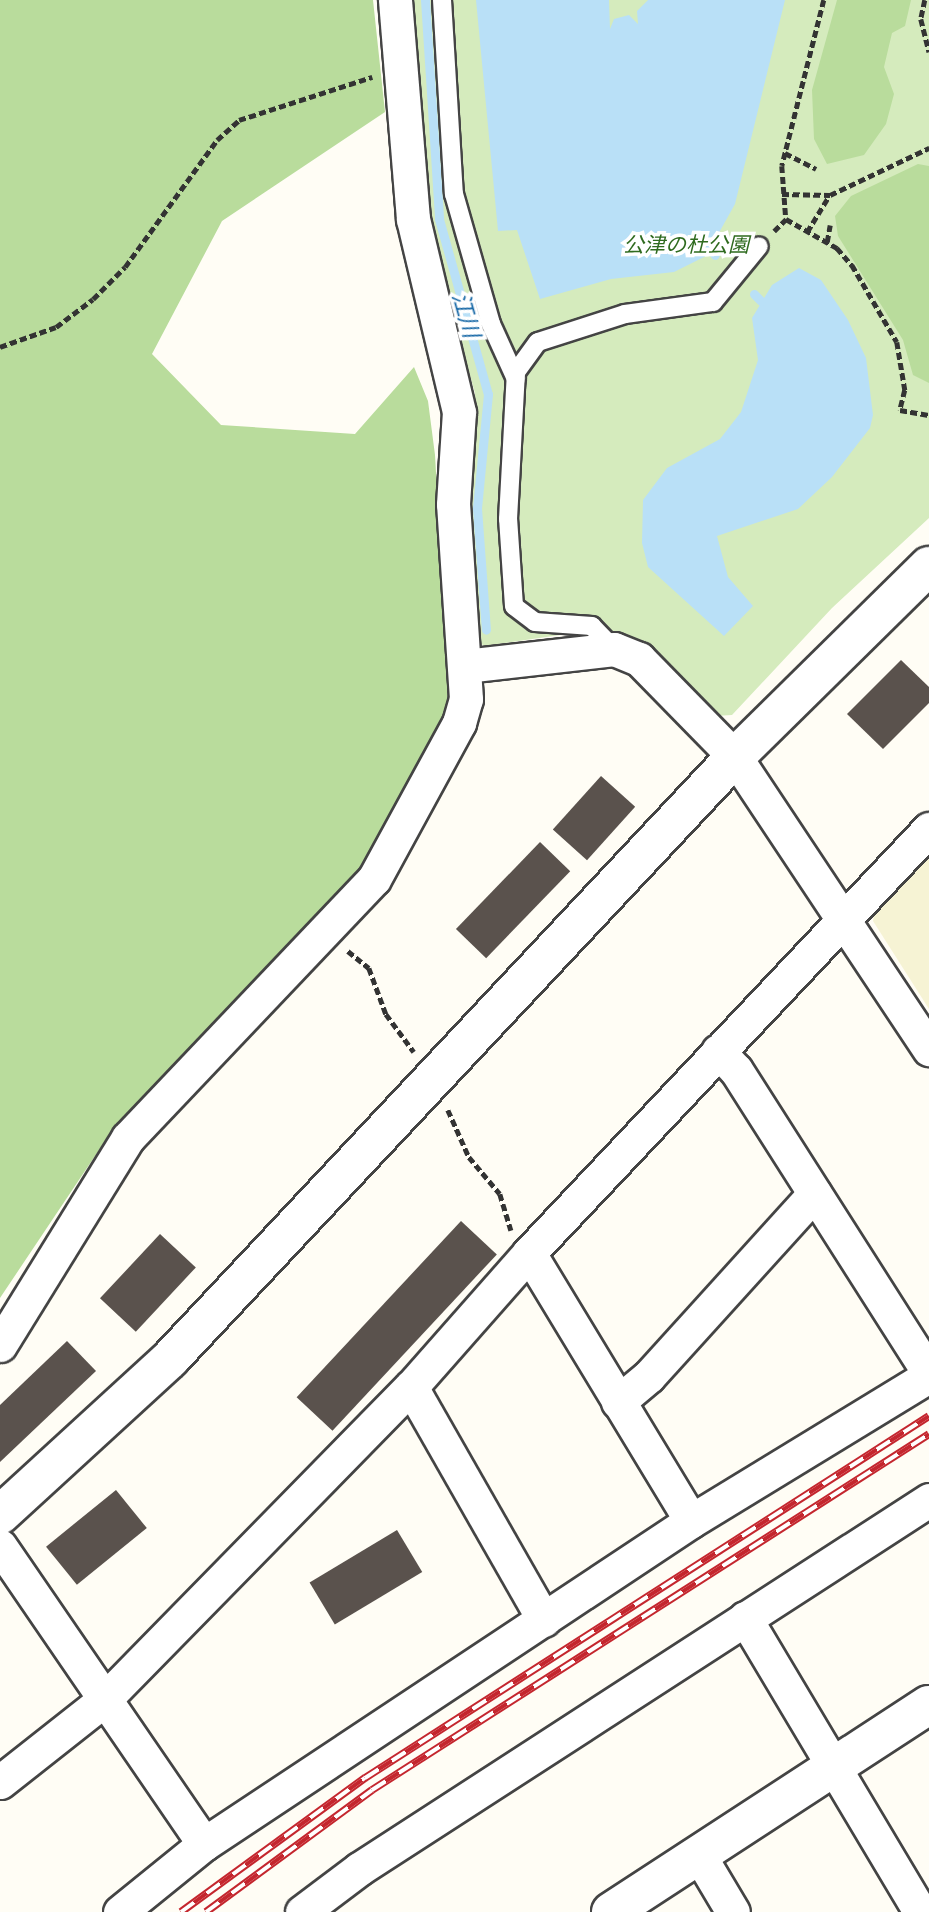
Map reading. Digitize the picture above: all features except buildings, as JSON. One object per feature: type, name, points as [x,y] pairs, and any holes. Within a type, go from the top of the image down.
[{"type":"street","points":[[0,1345],[128,1138],[374,879],[448,747],[466,699],[453,504],[458,401],[413,219],[404,67],[395,0]]},
{"type":"street","points":[[0,1515],[170,1359],[735,757],[929,566]]},
{"type":"street","points":[[465,666],[614,649],[639,659],[735,757],[844,914],[929,1049]]},
{"type":"street","points":[[0,1782],[105,1699],[411,1387],[529,1253],[844,914],[929,829]]},
{"type":"street","points":[[120,1912],[204,1844],[691,1521],[929,1375],[736,1070],[718,1052]]},
{"type":"street","points":[[618,1402],[649,1376],[814,1194]]},
{"type":"street","points":[[529,1253],[691,1521]]},
{"type":"street","points":[[411,1387],[544,1620]]},
{"type":"street","points":[[302,1912],[745,1618],[929,1500]]},
{"type":"street","points":[[0,1546],[204,1844]]},
{"type":"street","points":[[745,1618],[833,1767],[919,1896]]},
{"type":"street","points":[[611,1912],[929,1705]]},
{"type":"street","points":[[699,1855],[733,1912]]},
{"type":"lane","points":[[442,0],[454,194],[491,324],[516,379]]},
{"type":"lane","points":[[614,649],[592,626],[536,622],[514,606],[508,519],[516,379],[522,357],[538,342],[625,314],[713,302],[759,246]]},
{"type":"path","points":[[824,0],[785,153],[782,194],[786,219],[827,242],[852,265],[897,342],[905,390],[900,410],[929,415]]},
{"type":"path","points":[[926,0],[921,19],[929,52]]},
{"type":"path","points":[[0,347],[56,327],[93,299],[125,267],[239,120],[404,67]]},
{"type":"path","points":[[782,194],[830,195],[929,148]]},
{"type":"path","points":[[785,153],[816,169]]},
{"type":"path","points":[[807,232],[830,195]]},
{"type":"path","points":[[827,242],[830,225]]},
{"type":"path","points":[[324,934],[369,968],[386,1014],[415,1053]]},
{"type":"path","points":[[448,1110],[469,1157],[500,1194],[509,1226],[529,1253]]},
{"type":"shaded area","points":[[929,850],[929,1009],[873,921],[876,903]]},
{"type":"green space","points":[[0,0],[373,0],[385,112],[222,221],[152,354],[221,425],[355,434],[414,367],[428,401],[435,455],[449,701],[434,741],[370,858],[111,1132],[0,1298]]},
{"type":"green space","name":"公津の杜公園","points":[[412,0],[929,0],[929,518],[832,608],[732,715],[715,716],[634,639],[578,642],[567,634],[484,646],[476,639],[467,509],[475,393],[426,221]]},
{"type":"green space","points":[[837,0],[911,0],[905,26],[892,33],[884,67],[894,94],[886,124],[864,155],[827,164],[814,139],[812,90]]},
{"type":"green space","points":[[918,164],[929,166],[929,383],[913,375],[903,340],[838,236],[835,216],[851,196]]},
{"type":"water","points":[[476,0],[609,0],[610,29],[614,19],[629,15],[638,24],[637,11],[648,0],[785,0],[735,204],[706,256],[674,272],[611,279],[540,299],[517,230],[498,231]]},
{"type":"water","points":[[799,268],[821,280],[848,320],[866,358],[873,415],[870,428],[832,477],[798,509],[717,536],[728,577],[753,606],[724,636],[648,567],[642,543],[643,500],[667,468],[720,439],[741,412],[758,360],[752,318],[772,285]]},
{"type":"waterway","name":"江川","points":[[425,0],[439,219],[488,394],[477,508],[486,630]]},
{"type":"waterway","points":[[706,244],[715,255]]},
{"type":"waterway","points":[[754,294],[761,301]]},
{"type":"railway","points":[[181,1912],[365,1778],[929,1416]]},
{"type":"railway","points":[[206,1912],[372,1790],[929,1434]]}]
